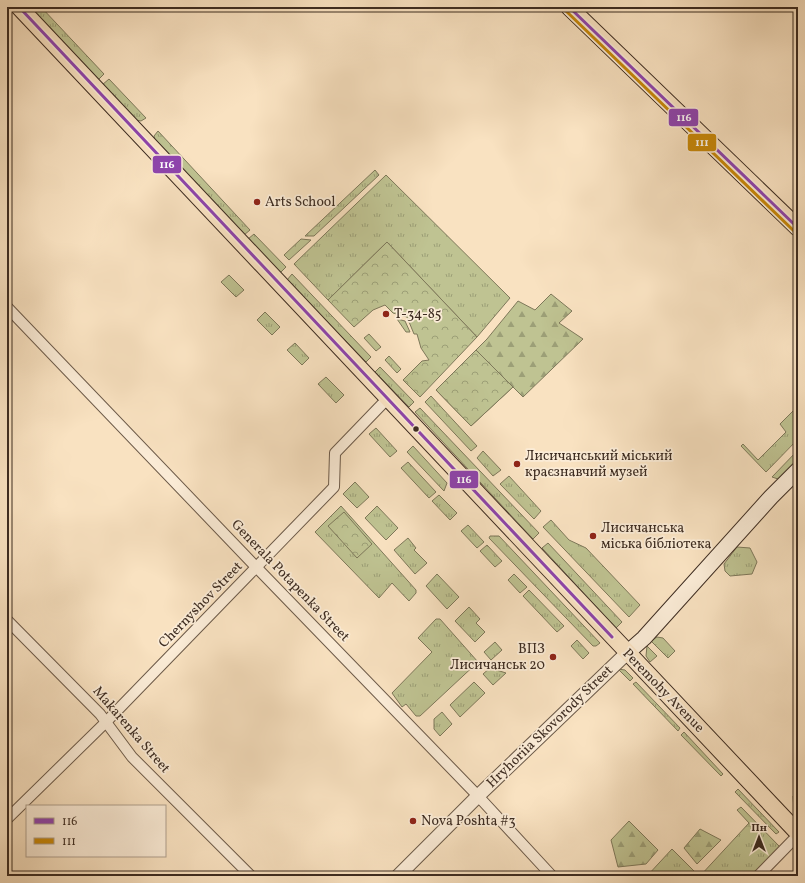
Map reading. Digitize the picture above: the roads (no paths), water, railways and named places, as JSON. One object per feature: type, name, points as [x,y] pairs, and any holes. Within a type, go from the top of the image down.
[{"type":"main road","name":"Peremohy Avenue","points":[[19,7],[798,834]]},
{"type":"main road","points":[[569,7],[798,228]]},
{"type":"main road","name":"Hryhoriia Skovorody Street","points":[[627,653],[644,638],[771,497],[798,470]]},
{"type":"street","name":"Generala Potapenka Street","points":[[7,307],[478,796],[552,876]]},
{"type":"street","name":"Chernyshov Street","points":[[7,819],[106,722],[334,487],[334,453],[388,398]]},
{"type":"street","name":"Makarenka Street","points":[[7,620],[106,722],[132,757],[251,876]]},
{"type":"street","name":"Hryhoriia Skovorody Street","points":[[398,876],[478,796],[627,653]]},
{"type":"street","points":[[758,876],[798,834]]},
{"type":"place","name":"Arts School","points":[[257,202]]},
{"type":"place","name":"Т-34-85","points":[[386,314]]},
{"type":"place","name":"Лисичанський міський краєзнавчий музей","points":[[517,464]]},
{"type":"place","name":"Лисичанська мiська бiблiотека","points":[[593,536]]},
{"type":"place","name":"ВПЗ Лисичанськ 20","points":[[553,657]]},
{"type":"place","name":"Nova Poshta #3","points":[[413,821]]}]
